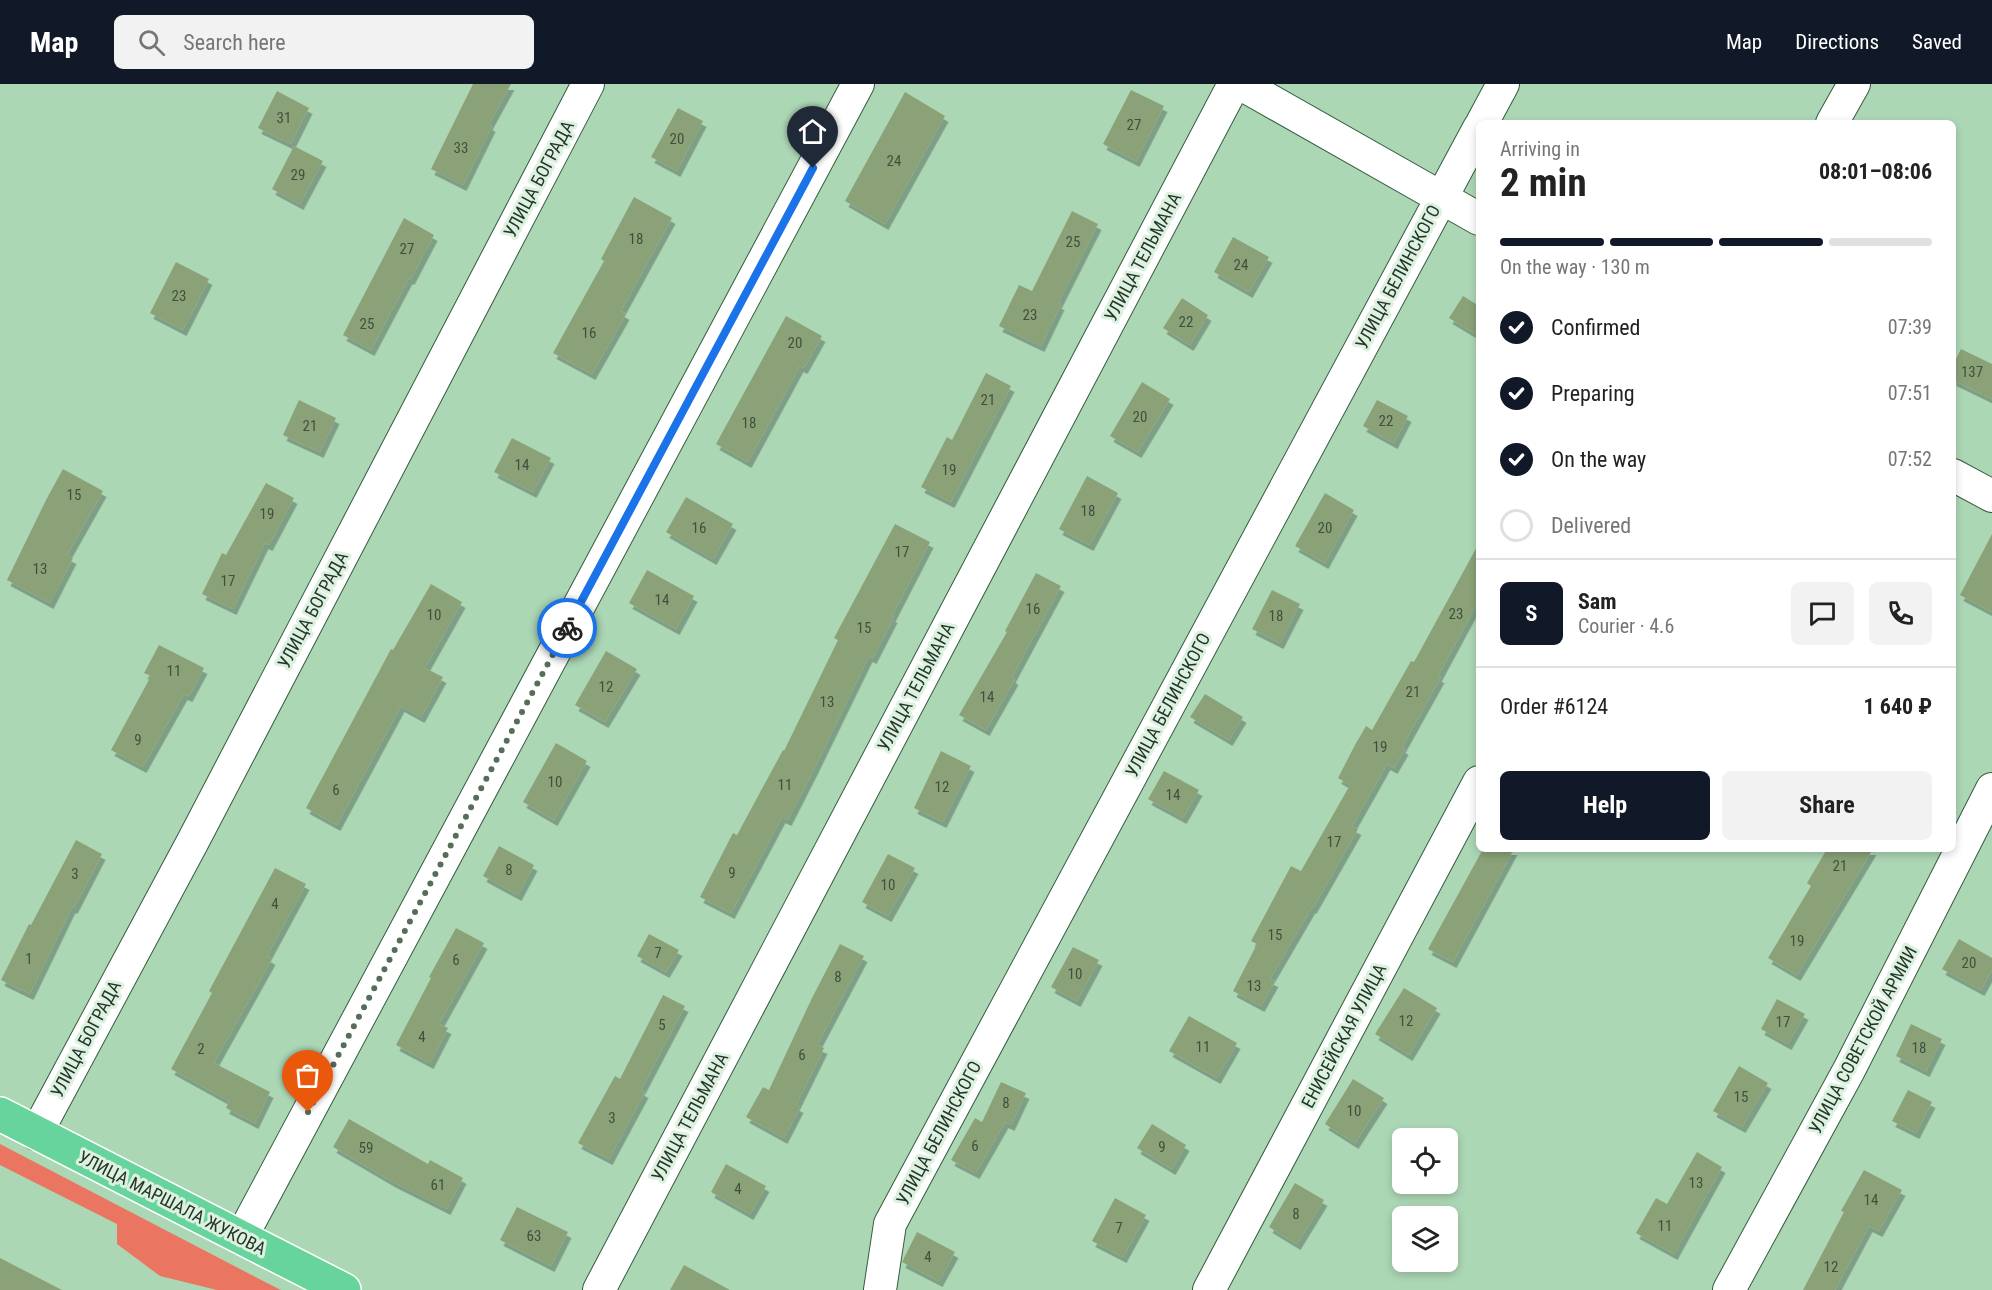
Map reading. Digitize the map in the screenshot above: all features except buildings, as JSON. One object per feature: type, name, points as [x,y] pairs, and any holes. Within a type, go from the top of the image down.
[{"type":"main road","name":"УЛИЦА МАРШАЛА ЖУКОВА","points":[[0,1114],[344,1290]]},
{"type":"street","name":"УЛИЦА БОГРАДА","points":[[36,1134],[192,843],[588,84]]},
{"type":"street","points":[[241,1238],[858,84]]},
{"type":"street","name":"УЛИЦА ТЕЛЬМАНА","points":[[599,1290],[1234,84]]},
{"type":"street","points":[[1241,84],[1476,217]]},
{"type":"street","points":[[1484,120],[1503,84]]},
{"type":"street","points":[[1834,120],[1854,84]]},
{"type":"street","name":"УЛИЦА БЕЛИНСКОГО","points":[[880,1290],[890,1224],[1476,133]]},
{"type":"street","points":[[1956,477],[1992,496]]},
{"type":"street","name":"ЕНИСЕЙСКАЯ УЛИЦА","points":[[1209,1290],[1476,788]]},
{"type":"street","name":"УЛИЦА СОВЕТСКОЙ АРМИИ","points":[[1729,1290],[1849,1070],[1992,789]]},
{"type":"shaded area","points":[[0,1144],[281,1290],[217,1290],[160,1276],[117,1244],[117,1224],[0,1165]]},
{"type":"way so far","points":[[308,1112],[567,628]]},
{"type":"route","points":[[567,628],[813,168]]}]
